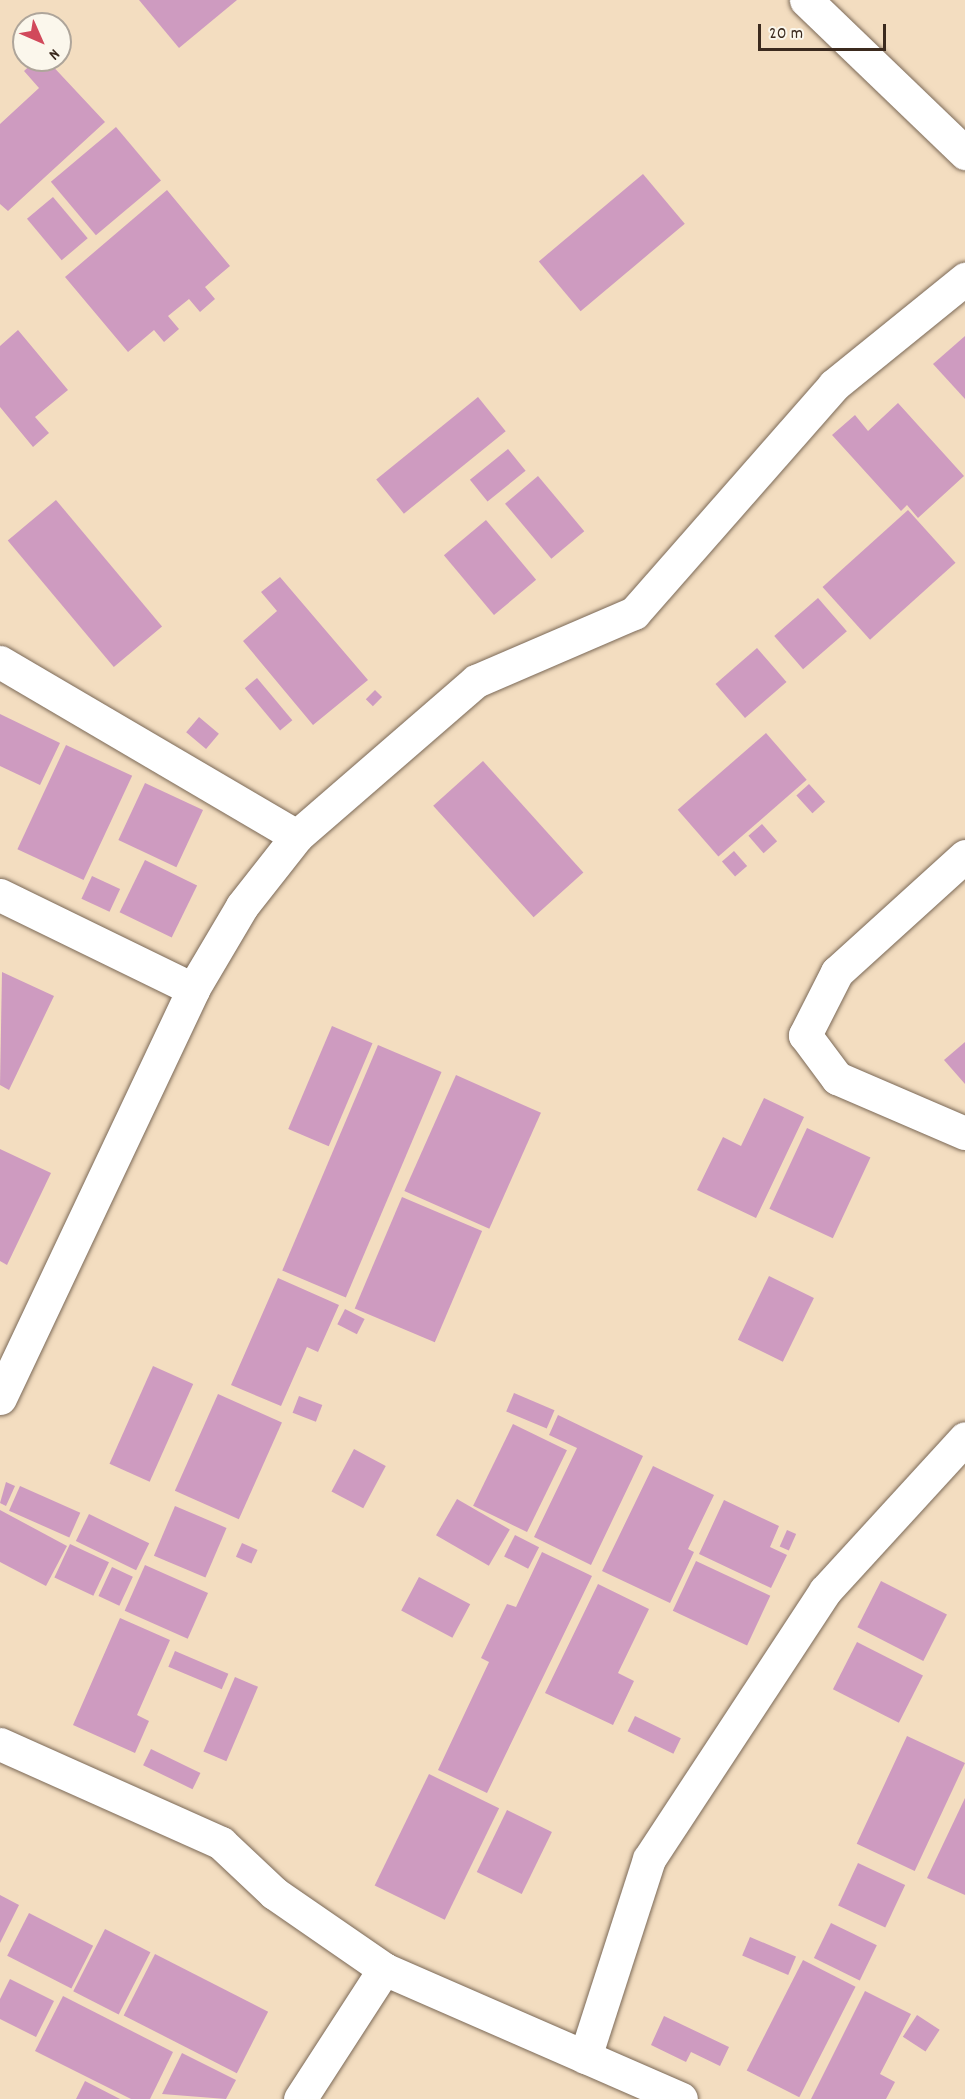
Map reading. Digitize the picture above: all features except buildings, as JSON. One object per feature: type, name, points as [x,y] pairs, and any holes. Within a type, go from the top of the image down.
[{"type":"street","points":[[806,0],[965,153]]},
{"type":"street","points":[[2,1387],[193,988],[242,906],[297,836],[476,681],[634,614],[834,385],[965,279]]},
{"type":"street","points":[[0,662],[297,836]]},
{"type":"street","points":[[965,856],[837,972],[805,1035],[837,1078],[965,1133]]},
{"type":"street","points":[[0,895],[193,988]]},
{"type":"street","points":[[585,2057],[649,1859],[825,1591],[965,1438]]},
{"type":"street","points":[[0,1744],[221,1843],[274,1893],[384,1969],[681,2099]]},
{"type":"street","points":[[300,2099],[384,1969]]}]
